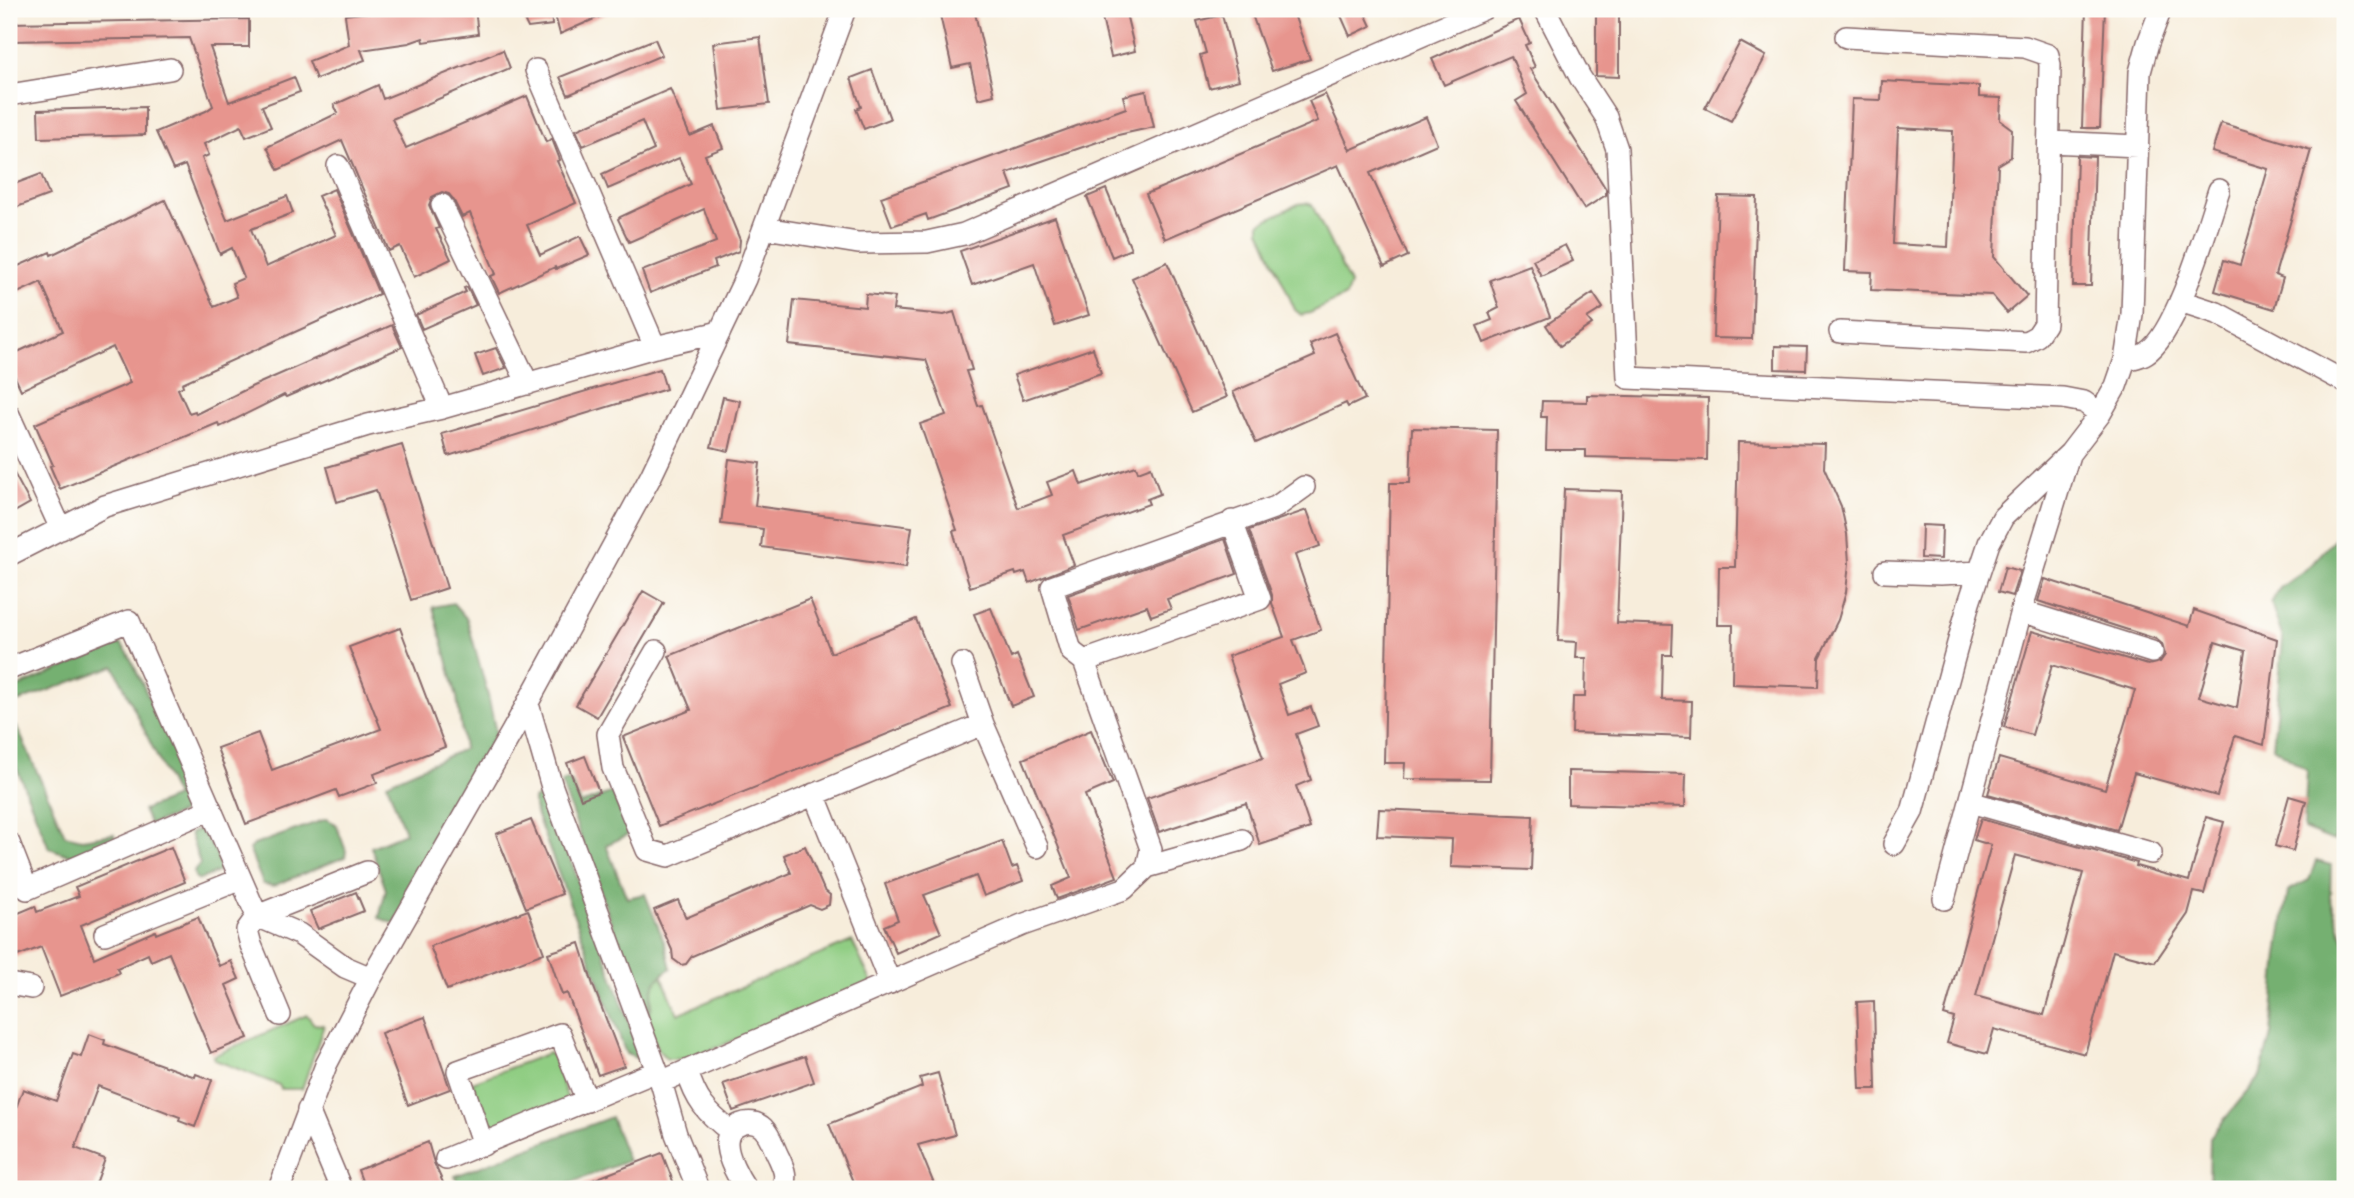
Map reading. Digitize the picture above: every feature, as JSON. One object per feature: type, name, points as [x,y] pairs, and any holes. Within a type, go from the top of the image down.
[{"type":"street","points":[[279,1189],[326,1065],[371,978],[528,704],[651,476],[745,279],[845,9]]},
{"type":"street","points":[[765,228],[858,243],[927,242],[964,234],[1482,9]]},
{"type":"street","points":[[1894,844],[1912,812],[1989,543],[2003,517],[2070,453],[2100,414],[2116,386],[2125,360],[2132,314],[2140,72],[2161,9]]},
{"type":"street","points":[[1552,12],[1580,78],[1606,117],[1617,149],[1628,378],[2063,398],[2084,402],[2100,414]]},
{"type":"street","points":[[1840,332],[2026,342],[2037,336],[2045,324],[2050,142],[2048,55],[2025,47],[1846,37]]},
{"type":"street","points":[[9,95],[170,69]]},
{"type":"street","points":[[536,70],[655,347]]},
{"type":"street","points":[[2050,142],[2138,146]]},
{"type":"street","points":[[338,166],[442,408]]},
{"type":"street","points":[[2125,360],[2146,353],[2157,342],[2180,300],[2219,190]]},
{"type":"street","points":[[442,205],[528,384]]},
{"type":"street","points":[[2180,300],[2217,313],[2345,382]]},
{"type":"street","points":[[9,555],[105,506],[368,425],[442,408],[655,347],[720,332]]},
{"type":"street","points":[[9,415],[61,529]]},
{"type":"street","points":[[1944,899],[2031,575],[2070,453]]},
{"type":"street","points":[[1147,867],[1151,849],[1084,661],[1072,651],[1052,587],[1276,507],[1304,487]]},
{"type":"street","points":[[1084,661],[1260,599],[1233,521]]},
{"type":"street","points":[[1885,572],[1979,572]]},
{"type":"street","points":[[2021,611],[2152,652]]},
{"type":"street","points":[[9,669],[129,621],[257,916],[299,934],[345,967],[371,978]]},
{"type":"street","points":[[656,650],[608,734],[613,768],[647,850],[668,856],[983,724]]},
{"type":"street","points":[[962,664],[983,724],[1037,847]]},
{"type":"street","points":[[528,704],[552,787],[698,1189]]},
{"type":"street","points":[[814,794],[890,983]]},
{"type":"street","points":[[1970,803],[2151,853]]},
{"type":"street","points":[[9,843],[18,893],[211,808]]},
{"type":"street","points":[[446,1159],[587,1101],[659,1076],[687,1071],[1022,925],[1124,888],[1147,867],[1242,840]]},
{"type":"street","points":[[280,1015],[247,930],[257,916],[367,872]]},
{"type":"street","points":[[106,934],[242,879]]},
{"type":"street","points":[[9,984],[31,988]]},
{"type":"street","points":[[483,1144],[458,1071],[560,1034],[587,1101]]},
{"type":"street","points":[[687,1071],[694,1093],[708,1114],[730,1131]]},
{"type":"street","points":[[308,1110],[341,1189]]},
{"type":"street","points":[[746,1189],[726,1146],[730,1131],[743,1123],[758,1124],[764,1129],[783,1169],[785,1177],[782,1189]]},
{"type":"path","points":[[2345,840],[2342,852],[2345,901]]},
{"type":"green space","points":[[1298,204],[1312,205],[1350,284],[1346,296],[1301,315],[1295,310],[1260,230],[1260,223]]},
{"type":"green space","points":[[2345,528],[2345,798],[2334,841],[2304,829],[2307,770],[2273,747],[2283,639],[2271,603],[2280,588],[2309,567]]},
{"type":"green space","points":[[453,603],[467,619],[496,733],[395,924],[379,918],[386,890],[371,847],[405,833],[387,783],[464,749],[457,697],[433,607]]},
{"type":"green space","points":[[121,644],[128,653],[197,801],[197,807],[150,825],[143,810],[176,797],[114,666],[9,705],[9,691]]},
{"type":"green space","points":[[9,720],[17,727],[65,835],[82,839],[114,834],[115,841],[71,856],[49,848],[9,749]]},
{"type":"green space","points":[[561,782],[571,782],[581,804],[612,792],[630,834],[606,845],[627,898],[645,894],[665,944],[671,968],[654,986],[647,1023]]},
{"type":"green space","points":[[542,794],[550,802],[641,1056],[636,1058],[626,1054],[534,808],[534,799]]},
{"type":"green space","points":[[326,819],[336,824],[346,851],[345,857],[273,886],[263,884],[249,849]]},
{"type":"green space","points":[[200,829],[216,853],[220,871],[199,880],[194,871],[200,864],[190,833]]},
{"type":"green space","points":[[2316,861],[2331,865],[2330,897],[2345,945],[2345,1189],[2209,1189],[2210,1137],[2260,1076],[2271,1034],[2278,954],[2288,891],[2309,880]]},
{"type":"green space","points":[[852,941],[872,983],[689,1059],[667,1059],[658,1050],[647,1023],[652,1005],[652,989],[661,974],[678,1014]]},
{"type":"green space","points":[[307,1015],[314,1024],[324,1025],[302,1089],[281,1089],[279,1085],[215,1060],[213,1056]]},
{"type":"green space","points":[[549,1053],[553,1056],[568,1100],[491,1130],[487,1126],[472,1082]]},
{"type":"green space","points":[[611,1117],[628,1161],[554,1189],[460,1189],[455,1176]]},
{"type":"building","points":[[393,9],[475,9],[478,34],[424,42],[423,38],[409,43],[361,50],[365,60],[316,79],[309,61],[349,45],[345,15]]},
{"type":"building","points":[[519,9],[551,9],[552,25],[528,28]]},
{"type":"building","points":[[570,9],[617,9],[560,34],[555,15]]},
{"type":"building","points":[[957,9],[974,9],[994,95],[978,99],[970,64],[952,68],[940,15],[958,11]]},
{"type":"building","points":[[1100,9],[1125,9],[1135,51],[1111,57]]},
{"type":"building","points":[[1250,9],[1292,9],[1310,59],[1272,71]]},
{"type":"building","points":[[1338,9],[1363,9],[1371,26],[1350,36]]},
{"type":"building","points":[[1596,9],[1619,9],[1619,77],[1596,76]]},
{"type":"building","points":[[2086,9],[2105,9],[2100,128],[2082,128]]},
{"type":"building","points":[[1222,15],[1239,80],[1209,88],[1200,55],[1206,53],[1197,21]]},
{"type":"building","points":[[249,19],[249,47],[210,47],[229,102],[294,77],[300,92],[262,106],[271,127],[246,137],[241,126],[204,144],[209,155],[202,158],[227,220],[287,196],[293,213],[251,229],[266,267],[336,235],[318,196],[334,189],[379,294],[182,383],[183,386],[178,389],[189,413],[195,411],[196,414],[392,325],[402,347],[286,397],[284,395],[220,427],[218,423],[60,489],[35,424],[130,383],[113,347],[21,390],[9,364],[9,356],[63,331],[41,282],[9,297],[9,270],[50,252],[51,255],[165,200],[214,307],[237,297],[232,283],[244,278],[232,248],[220,254],[185,165],[173,170],[156,132],[213,106],[189,38],[9,41],[9,23]]},
{"type":"building","points":[[1519,19],[1530,43],[1525,45],[1535,67],[1530,69],[1606,189],[1606,195],[1584,209],[1516,101],[1527,94],[1511,56],[1444,85],[1432,59]]},
{"type":"building","points":[[760,37],[769,104],[721,110],[713,43]]},
{"type":"building","points":[[655,39],[662,55],[568,95],[560,77]]},
{"type":"building","points":[[1740,42],[1766,56],[1731,121],[1705,108]]},
{"type":"building","points":[[503,50],[510,68],[392,119],[406,148],[527,96],[546,142],[552,139],[560,160],[557,161],[576,203],[527,225],[540,255],[580,236],[589,255],[556,269],[555,267],[499,293],[491,276],[496,274],[470,213],[462,217],[449,194],[442,192],[432,197],[429,205],[439,228],[436,229],[451,259],[414,277],[400,246],[389,251],[342,140],[278,170],[267,147],[338,113],[334,105],[378,85],[383,99]]},
{"type":"building","points":[[872,70],[890,119],[864,129],[856,109],[861,107],[851,78]]},
{"type":"building","points":[[1882,81],[1979,86],[1979,97],[2001,98],[2000,120],[2012,129],[2011,157],[1998,165],[1994,257],[2027,296],[2007,313],[1992,295],[1871,290],[1872,272],[1845,271],[1852,99],[1881,100]],"holes":[[[1898,128],[1953,131],[1948,247],[1893,244]]]},
{"type":"building","points":[[670,89],[690,136],[714,126],[723,148],[705,155],[740,240],[739,251],[714,261],[716,267],[650,293],[642,271],[716,242],[704,209],[629,242],[618,219],[620,217],[691,184],[679,158],[608,189],[602,174],[654,150],[642,121],[583,146],[576,130]]},
{"type":"building","points":[[1146,91],[1154,127],[1118,135],[1007,173],[1013,189],[928,220],[926,214],[892,226],[881,197],[1126,108],[1123,96]]},
{"type":"building","points":[[1325,94],[1350,150],[1426,117],[1437,144],[1370,173],[1408,256],[1384,267],[1338,165],[1165,239],[1146,194],[1318,121],[1309,101]]},
{"type":"building","points":[[145,107],[145,135],[39,138],[38,110]]},
{"type":"building","points":[[2221,123],[2311,150],[2275,275],[2283,278],[2274,309],[2215,291],[2224,260],[2240,265],[2268,169],[2212,152]]},
{"type":"building","points":[[2077,156],[2095,157],[2091,286],[2073,286]]},
{"type":"building","points":[[41,174],[49,195],[9,210],[9,186]]},
{"type":"building","points":[[1106,189],[1131,249],[1112,257],[1087,197]]},
{"type":"building","points":[[1718,196],[1757,197],[1752,339],[1713,338]]},
{"type":"building","points":[[1055,217],[1089,315],[1055,326],[1034,263],[972,285],[960,251]]},
{"type":"building","points":[[1565,245],[1573,261],[1541,276],[1533,260]]},
{"type":"building","points":[[1167,262],[1227,397],[1192,412],[1132,278]]},
{"type":"building","points":[[1530,265],[1550,317],[1484,343],[1477,326],[1492,320],[1489,313],[1499,308],[1490,280]]},
{"type":"building","points":[[467,287],[476,305],[422,329],[416,315],[466,292],[464,288]]},
{"type":"building","points":[[1593,293],[1603,308],[1587,318],[1592,324],[1560,346],[1546,325]]},
{"type":"building","points":[[866,294],[895,297],[893,310],[944,315],[954,312],[972,370],[966,371],[978,406],[982,405],[1018,508],[1052,495],[1047,482],[1076,471],[1081,485],[1136,466],[1138,472],[1151,467],[1160,494],[1147,499],[1149,504],[1063,535],[1074,565],[1029,583],[1025,572],[1016,575],[1015,572],[970,587],[953,531],[957,530],[920,424],[946,415],[926,360],[789,345],[794,300],[865,307]]},
{"type":"building","points":[[1335,333],[1365,399],[1348,407],[1346,403],[1256,443],[1233,392],[1315,356],[1310,344]]},
{"type":"building","points":[[1775,346],[1807,347],[1806,370],[1775,369]]},
{"type":"building","points":[[496,348],[506,368],[483,376],[475,355]]},
{"type":"building","points":[[1093,348],[1101,373],[1023,400],[1014,375]]},
{"type":"building","points":[[660,369],[666,389],[448,456],[442,434]]},
{"type":"building","points":[[1587,395],[1708,398],[1707,460],[1586,457],[1586,450],[1546,450],[1547,417],[1541,417],[1542,401],[1587,402]]},
{"type":"building","points":[[723,397],[740,401],[729,451],[711,447]]},
{"type":"building","points":[[1412,428],[1497,430],[1490,780],[1404,779],[1405,763],[1384,763],[1390,483],[1410,483]]},
{"type":"building","points":[[1738,442],[1825,444],[1824,468],[1841,506],[1849,563],[1846,592],[1838,620],[1819,658],[1818,687],[1732,684],[1733,625],[1718,625],[1719,567],[1735,567]]},
{"type":"building","points":[[402,445],[447,588],[411,600],[376,490],[337,502],[327,467]]},
{"type":"building","points":[[729,459],[760,463],[755,506],[912,527],[906,567],[761,547],[763,529],[721,524]]},
{"type":"building","points":[[9,464],[30,503],[9,515]]},
{"type":"building","points":[[1564,489],[1622,491],[1617,623],[1673,625],[1672,655],[1663,655],[1662,700],[1692,701],[1691,737],[1572,733],[1573,697],[1585,697],[1586,658],[1576,658],[1577,642],[1558,641]]},
{"type":"building","points":[[1307,510],[1320,546],[1295,555],[1321,630],[1293,640],[1306,673],[1278,684],[1289,715],[1311,707],[1318,726],[1296,734],[1311,780],[1296,786],[1310,828],[1260,845],[1246,803],[1159,832],[1147,798],[1263,758],[1228,656],[1284,637],[1249,530]]},
{"type":"building","points":[[1922,525],[1942,526],[1941,559],[1921,558]]},
{"type":"building","points":[[1225,539],[1237,574],[1167,599],[1171,609],[1151,616],[1147,606],[1079,630],[1068,595]]},
{"type":"building","points":[[2005,567],[2020,571],[2012,596],[1998,592]]},
{"type":"building","points":[[2045,579],[2189,626],[2194,610],[2277,639],[2264,745],[2235,736],[2217,796],[2134,773],[2117,830],[1988,794],[1999,758],[2105,789],[2135,690],[2052,665],[2032,735],[2004,727],[2032,631],[2148,665],[2160,662],[2165,655],[2162,644],[2156,639],[2038,601]],"holes":[[[2215,642],[2245,651],[2237,708],[2199,697]]]},
{"type":"building","points":[[643,591],[664,603],[597,717],[576,705]]},
{"type":"building","points":[[810,599],[831,653],[916,619],[952,708],[659,826],[623,737],[691,710],[669,656]]},
{"type":"building","points":[[991,608],[1011,658],[1017,655],[1034,697],[1011,706],[974,614]]},
{"type":"building","points":[[400,628],[445,747],[374,774],[377,783],[339,797],[336,790],[246,824],[217,748],[258,733],[272,770],[381,729],[349,647]]},
{"type":"building","points":[[1091,730],[1113,783],[1085,795],[1117,877],[1057,899],[1052,886],[1071,878],[1023,759]]},
{"type":"building","points":[[585,756],[599,792],[581,799],[567,763]]},
{"type":"building","points":[[1568,771],[1686,774],[1685,807],[1568,804]]},
{"type":"building","points":[[2289,796],[2306,801],[2293,851],[2275,846]]},
{"type":"building","points":[[1379,809],[1533,816],[1531,870],[1451,867],[1452,839],[1377,836]]},
{"type":"building","points":[[2206,817],[2224,822],[2204,894],[2194,892],[2188,914],[2155,962],[2113,951],[2085,1054],[1994,1029],[1987,1054],[1947,1043],[1954,1018],[1944,1015],[1991,845],[1974,840],[1981,819],[2137,863],[2136,866],[2189,881]],"holes":[[[2015,855],[2083,873],[2044,1015],[1976,996]]]},
{"type":"building","points":[[531,820],[562,894],[526,908],[496,834]]},
{"type":"building","points":[[1002,841],[1012,868],[1017,866],[1023,881],[984,896],[976,876],[924,895],[941,933],[896,953],[884,926],[898,920],[885,884]]},
{"type":"building","points":[[805,846],[824,890],[830,895],[829,905],[820,909],[810,905],[692,956],[686,964],[681,965],[673,959],[672,950],[654,910],[678,900],[686,918],[791,873],[784,855]]},
{"type":"building","points":[[171,847],[185,882],[81,925],[94,958],[155,931],[156,934],[198,917],[219,966],[231,961],[239,979],[226,985],[248,1038],[211,1053],[169,953],[151,961],[148,954],[117,968],[119,973],[60,996],[41,947],[15,957],[12,951],[9,952],[9,917],[35,906],[37,912],[79,896],[75,887]]},
{"type":"building","points":[[356,892],[364,911],[318,929],[310,911]]},
{"type":"building","points":[[528,910],[544,953],[447,990],[430,946]]},
{"type":"building","points":[[580,943],[624,1066],[598,1075],[567,993],[562,995],[548,953]]},
{"type":"building","points":[[1874,1001],[1876,1089],[1860,1089],[1857,1002]]},
{"type":"building","points":[[425,1017],[450,1089],[408,1105],[381,1033]]},
{"type":"building","points":[[89,1034],[105,1040],[104,1044],[195,1077],[196,1074],[212,1080],[195,1127],[179,1121],[180,1117],[98,1086],[75,1148],[105,1159],[94,1189],[9,1189],[9,1127],[23,1089],[56,1101],[73,1054],[81,1057]]},
{"type":"building","points":[[805,1056],[814,1082],[733,1111],[723,1084]]},
{"type":"building","points":[[938,1073],[955,1135],[918,1145],[936,1189],[856,1189],[829,1124],[922,1087],[920,1078]]},
{"type":"building","points":[[428,1142],[446,1189],[365,1189],[358,1170]]},
{"type":"building","points":[[662,1153],[676,1189],[572,1189],[572,1188]]}]
